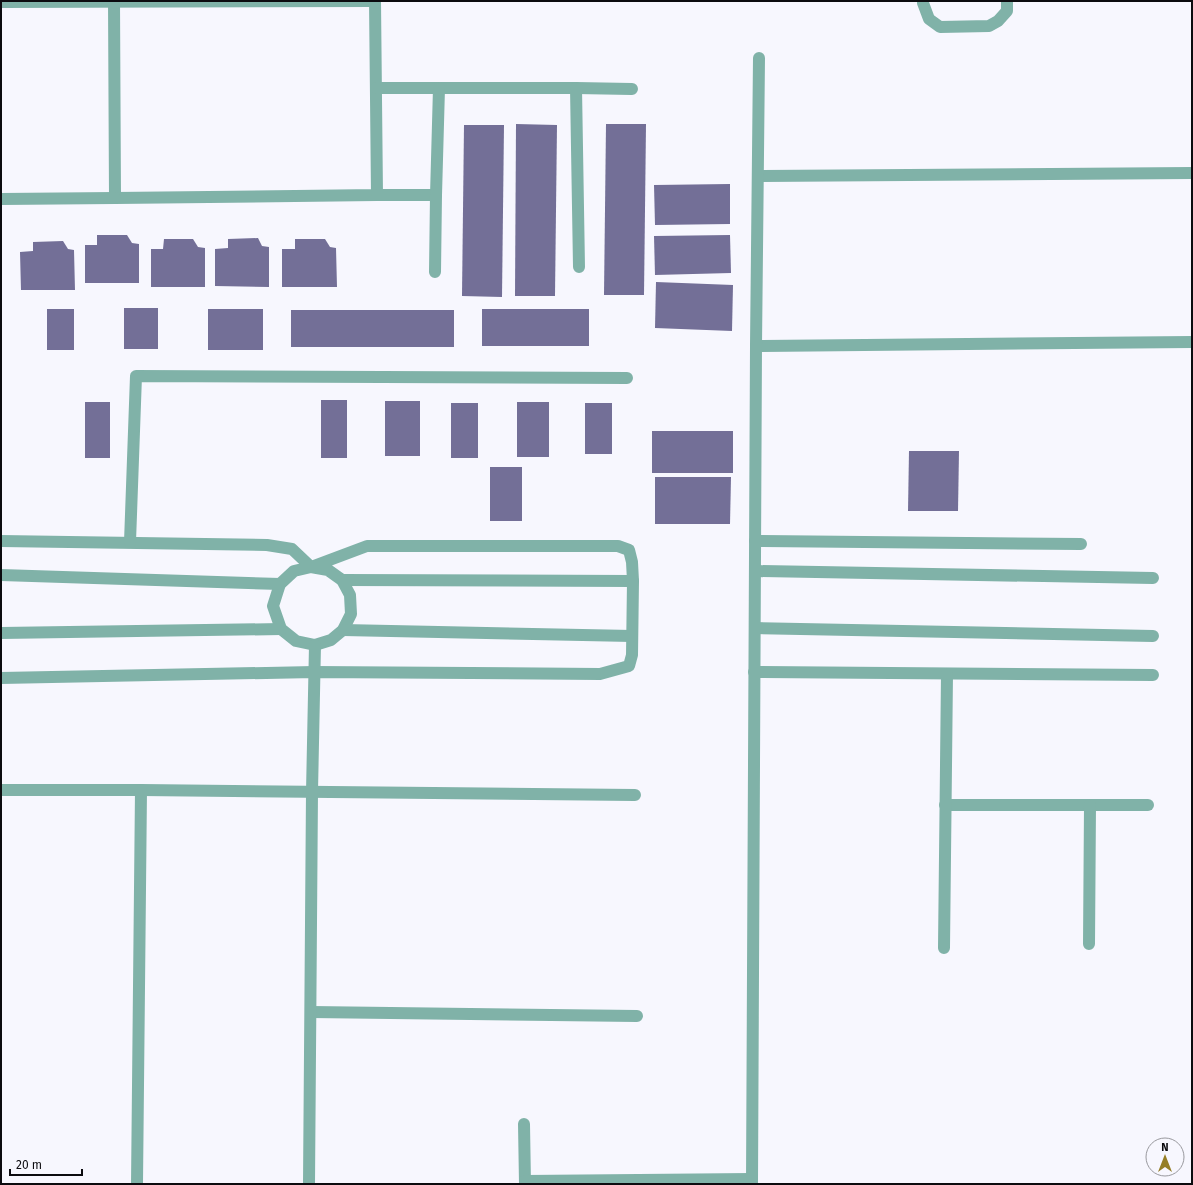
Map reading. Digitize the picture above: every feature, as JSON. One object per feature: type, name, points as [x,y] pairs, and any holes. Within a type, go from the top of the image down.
[{"type":"street","points":[[114,1],[115,198]]},
{"type":"street","points":[[1,2],[375,1],[377,195]]},
{"type":"street","points":[[923,1],[929,19],[940,27],[989,26],[1007,11],[1007,1]]},
{"type":"street","points":[[524,1124],[525,1183],[752,1182],[756,346],[759,58]]},
{"type":"street","points":[[376,88],[632,89]]},
{"type":"street","points":[[435,272],[439,88]]},
{"type":"street","points":[[576,88],[579,267]]},
{"type":"street","points":[[758,176],[1192,173]]},
{"type":"street","points":[[1,198],[436,195]]},
{"type":"street","points":[[756,346],[1192,342]]},
{"type":"street","points":[[130,542],[136,376],[627,378]]},
{"type":"street","points":[[1,541],[267,545],[292,549],[311,566],[328,570],[342,580],[350,596],[351,614],[343,630],[331,640],[315,645],[296,641],[281,629],[273,606],[280,584],[294,571],[311,566],[367,546],[618,546],[629,550],[634,581],[632,654],[629,666],[600,674],[314,672],[1,678]]},
{"type":"street","points":[[755,541],[1081,544]]},
{"type":"street","points":[[755,571],[1153,578]]},
{"type":"street","points":[[1,575],[280,584]]},
{"type":"street","points":[[342,580],[634,581]]},
{"type":"street","points":[[755,628],[1152,636]]},
{"type":"street","points":[[1,634],[281,629]]},
{"type":"street","points":[[343,630],[632,636]]},
{"type":"street","points":[[309,1184],[312,792],[315,645]]},
{"type":"street","points":[[754,672],[1153,675]]},
{"type":"street","points":[[944,948],[946,674]]},
{"type":"street","points":[[1,790],[635,795]]},
{"type":"street","points":[[137,1184],[141,790]]},
{"type":"street","points":[[945,805],[1148,805]]},
{"type":"street","points":[[1089,944],[1090,805]]},
{"type":"street","points":[[311,1012],[637,1016]]},
{"type":"building","points":[[516,124],[557,125],[555,296],[515,296]]},
{"type":"building","points":[[606,124],[646,124],[644,295],[604,295]]},
{"type":"building","points":[[464,125],[504,125],[502,297],[462,296]]},
{"type":"building","points":[[730,184],[730,224],[655,225],[654,185]]},
{"type":"building","points":[[97,235],[127,235],[132,243],[139,244],[139,283],[85,283],[85,245],[97,245]]},
{"type":"building","points":[[730,235],[731,273],[655,275],[654,236]]},
{"type":"building","points":[[258,238],[262,246],[269,247],[269,287],[215,286],[215,249],[228,248],[228,239]]},
{"type":"building","points":[[164,239],[193,239],[198,247],[205,248],[205,287],[151,287],[151,249],[163,249]]},
{"type":"building","points":[[295,239],[325,239],[330,247],[336,248],[337,287],[282,287],[282,249],[295,249]]},
{"type":"building","points":[[63,241],[68,249],[74,250],[75,290],[21,290],[20,252],[33,251],[33,242]]},
{"type":"building","points":[[656,282],[733,285],[732,331],[655,328]]},
{"type":"building","points":[[124,308],[158,308],[158,349],[124,349]]},
{"type":"building","points":[[47,309],[74,309],[74,350],[47,350]]},
{"type":"building","points":[[208,309],[263,309],[263,350],[208,350]]},
{"type":"building","points":[[482,309],[589,309],[589,346],[482,346]]},
{"type":"building","points":[[291,310],[454,310],[454,347],[291,347]]},
{"type":"building","points":[[321,400],[347,400],[347,458],[321,458]]},
{"type":"building","points":[[385,401],[420,401],[420,456],[385,456]]},
{"type":"building","points":[[85,402],[110,402],[110,458],[85,458]]},
{"type":"building","points":[[517,402],[549,402],[549,457],[517,457]]},
{"type":"building","points":[[451,403],[478,403],[478,458],[451,458]]},
{"type":"building","points":[[585,403],[612,403],[612,454],[585,454]]},
{"type":"building","points":[[652,431],[733,431],[733,473],[652,473]]},
{"type":"building","points":[[909,451],[959,451],[958,511],[908,511]]},
{"type":"building","points":[[490,467],[522,467],[522,521],[490,521]]},
{"type":"building","points":[[655,477],[731,477],[730,524],[655,524]]}]
